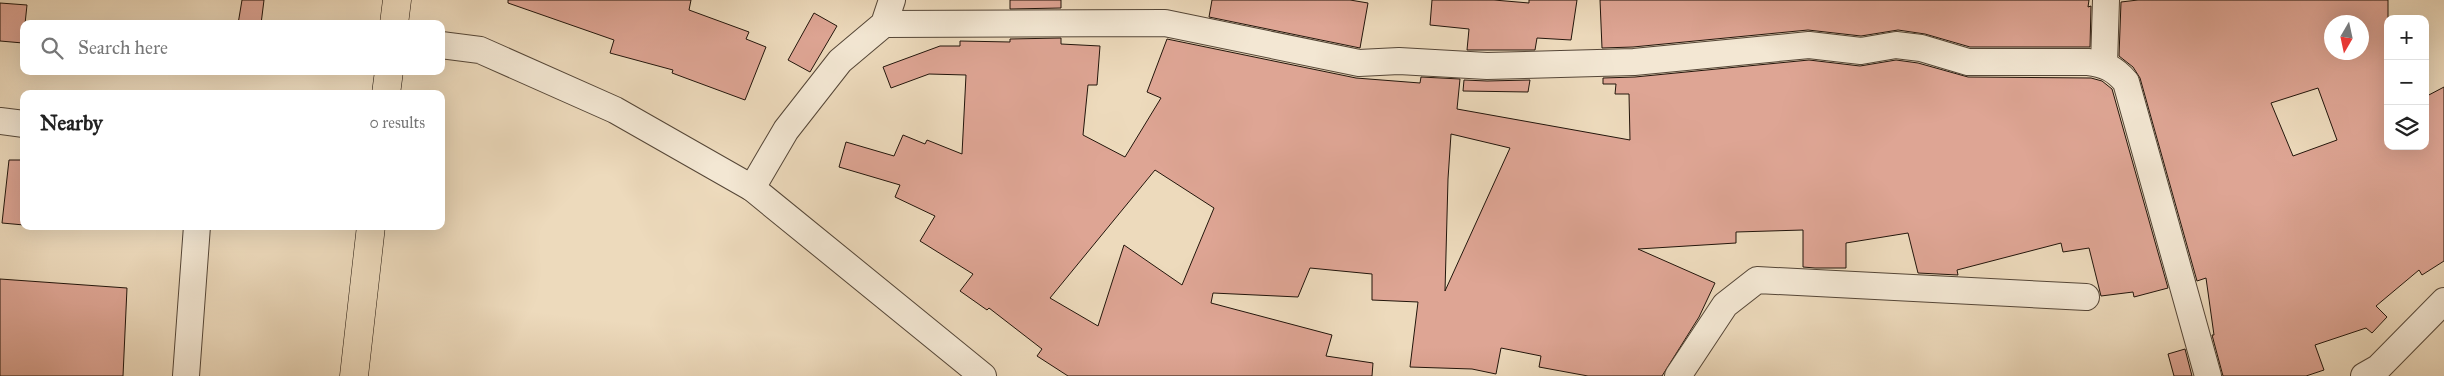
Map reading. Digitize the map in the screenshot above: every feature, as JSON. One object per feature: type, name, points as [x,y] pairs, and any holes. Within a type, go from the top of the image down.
[{"type":"highway","points":[[394,20],[397,0]]},
{"type":"highway","points":[[387,90],[388,75]]},
{"type":"highway","points":[[354,376],[371,230]]},
{"type":"street","points":[[752,188],[786,130],[840,61],[884,24],[892,0]]},
{"type":"street","points":[[2104,64],[2106,0]]},
{"type":"street","points":[[884,24],[1166,24],[1359,63],[1399,61],[1487,66],[1634,62],[1809,45],[1861,51],[1896,46],[1913,47],[1968,62],[2088,62],[2104,64],[2118,72],[2126,82],[2208,376]]},
{"type":"street","points":[[445,46],[480,50],[615,110],[752,188],[983,376]]},
{"type":"street","points":[[0,121],[20,124]]},
{"type":"street","points":[[186,376],[197,230]]},
{"type":"street","points":[[1678,376],[1725,305],[1757,280],[2086,297]]},
{"type":"street","points":[[2364,376],[2378,368],[2444,301]]},
{"type":"building","points":[[242,0],[264,0],[262,20],[239,20]]},
{"type":"building","points":[[508,0],[691,0],[689,10],[749,32],[746,39],[766,47],[745,100],[672,73],[673,70],[610,53],[614,40],[508,3]]},
{"type":"building","points":[[1010,0],[1061,0],[1061,8],[1010,9]]},
{"type":"building","points":[[1212,0],[1350,0],[1368,3],[1360,48],[1209,17]]},
{"type":"building","points":[[1432,0],[1494,0],[1529,3],[1529,0],[1577,0],[1571,40],[1537,38],[1535,50],[1467,50],[1469,29],[1430,25]]},
{"type":"building","points":[[1600,0],[2089,0],[2088,7],[2091,6],[2090,47],[1970,47],[1925,34],[1898,30],[1861,36],[1808,30],[1633,47],[1602,48]]},
{"type":"building","points":[[2138,0],[2388,0],[2388,15],[2384,15],[2384,150],[2429,150],[2429,95],[2444,87],[2444,261],[2422,275],[2419,270],[2376,306],[2387,317],[2372,333],[2366,328],[2315,345],[2324,370],[2306,376],[2223,376],[2212,335],[2214,335],[2206,278],[2197,281],[2140,78],[2133,67],[2119,56],[2121,2]],"holes":[[[2318,88],[2337,140],[2293,156],[2271,103]]]},
{"type":"building","points":[[0,3],[27,5],[25,20],[20,20],[20,43],[0,41]]},
{"type":"building","points":[[814,13],[837,26],[810,72],[788,60]]},
{"type":"building","points":[[1061,38],[1061,44],[1100,46],[1097,85],[1088,85],[1083,135],[1125,157],[1161,98],[1147,92],[1167,39],[1356,78],[1420,83],[1421,77],[1460,79],[1457,109],[1630,140],[1629,94],[1615,94],[1616,84],[1603,84],[1603,78],[1635,77],[1809,60],[1860,66],[1896,60],[1918,63],[1968,77],[2091,78],[2102,81],[2112,89],[2168,288],[2134,297],[2133,292],[2101,296],[2089,248],[2063,252],[2061,243],[1957,270],[1958,275],[1918,273],[1908,233],[1846,243],[1846,268],[1815,268],[1803,267],[1803,230],[1736,232],[1736,243],[1638,249],[1715,283],[1699,317],[1662,376],[1588,376],[1539,367],[1541,356],[1501,348],[1496,374],[1472,369],[1410,367],[1418,302],[1372,300],[1372,274],[1310,268],[1298,297],[1213,293],[1211,303],[1332,335],[1326,356],[1373,363],[1372,376],[1068,376],[1037,356],[1042,349],[989,308],[987,310],[960,291],[973,274],[920,241],[935,216],[895,197],[900,185],[839,167],[846,142],[894,156],[903,135],[925,144],[927,140],[962,154],[966,75],[929,74],[891,88],[883,67],[940,46],[960,46],[960,41],[1010,42],[1010,39]],"holes":[[[1451,134],[1510,148],[1445,291],[1448,179]],[[1155,170],[1214,208],[1182,285],[1124,245],[1098,326],[1050,298]]]},
{"type":"building","points":[[1464,80],[1530,80],[1528,92],[1463,91]]},
{"type":"building","points":[[9,160],[20,160],[20,225],[2,223]]},
{"type":"building","points":[[0,279],[127,288],[123,376],[0,376]]},
{"type":"building","points":[[2185,349],[2192,376],[2174,376],[2168,354]]}]
